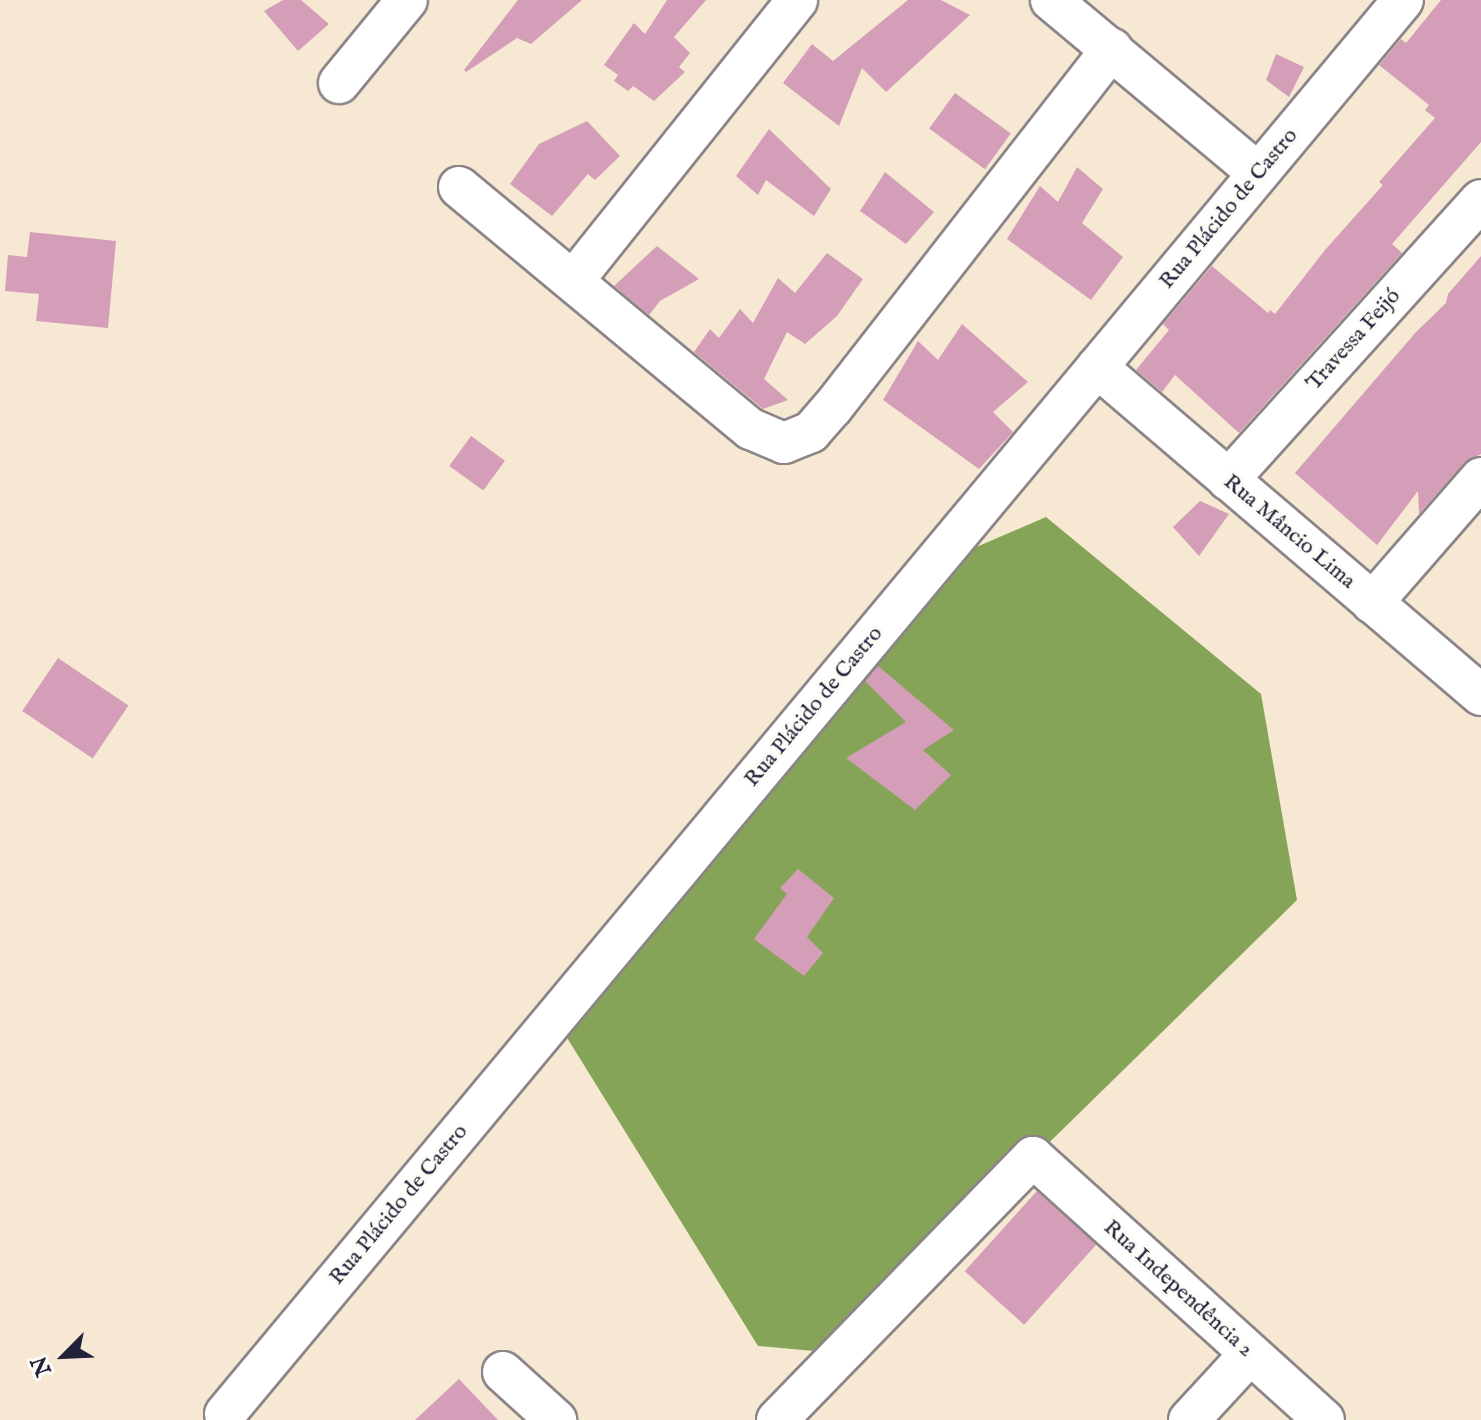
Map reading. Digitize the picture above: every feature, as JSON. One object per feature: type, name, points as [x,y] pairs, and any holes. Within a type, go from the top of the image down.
[{"type":"street","points":[[339,83],[407,0]]},
{"type":"street","points":[[573,281],[797,0]]},
{"type":"street","points":[[1051,0],[1258,173]]},
{"type":"street","name":"Rua Plácido de Castro","points":[[225,1414],[1403,0]]},
{"type":"street","points":[[459,187],[751,429],[784,443],[811,432],[1112,49]]},
{"type":"street","name":"Travessa Feijó","points":[[1228,480],[1481,200]]},
{"type":"street","name":"Rua Mâncio Lima","points":[[1097,367],[1481,695]]},
{"type":"street","points":[[1372,603],[1481,478]]},
{"type":"street","name":"Rua Independência 2","points":[[777,1420],[1033,1157],[1324,1420]]},
{"type":"street","points":[[1189,1420],[1250,1354]]},
{"type":"street","points":[[503,1372],[556,1420]]},
{"type":"green space","points":[[1046,517],[1261,694],[1297,900],[967,1223],[825,1352],[758,1346],[561,1028],[937,564]]},
{"type":"building","points":[[283,0],[301,0],[329,24],[298,51],[264,11]]},
{"type":"building","points":[[518,0],[582,0],[531,44],[517,38],[466,72],[464,70]]},
{"type":"building","points":[[667,0],[706,0],[674,37],[690,53],[679,67],[685,72],[654,101],[633,86],[628,91],[614,81],[618,75],[604,65],[634,23],[645,34]]},
{"type":"building","points":[[908,0],[941,0],[970,15],[886,92],[862,68],[839,126],[783,83],[812,44],[833,61]]},
{"type":"building","points":[[1441,0],[1481,0],[1481,142],[1392,244],[1402,253],[1239,433],[1175,375],[1162,392],[1136,370],[1169,330],[1163,324],[1212,266],[1268,313],[1270,310],[1275,314],[1325,250],[1383,185],[1379,182],[1435,118],[1425,110],[1429,105],[1379,65],[1401,39],[1406,43]]},
{"type":"building","points":[[1276,54],[1304,67],[1289,97],[1266,80]]},
{"type":"building","points":[[955,93],[1011,134],[985,169],[929,129]]},
{"type":"building","points":[[587,121],[620,156],[595,180],[588,174],[552,216],[510,184],[539,144]]},
{"type":"building","points":[[769,129],[831,189],[814,216],[766,180],[758,195],[736,176]]},
{"type":"building","points":[[1077,167],[1103,189],[1082,223],[1123,257],[1091,300],[1007,239],[1040,186],[1058,202]]},
{"type":"building","points":[[885,172],[934,212],[906,244],[860,211]]},
{"type":"building","points":[[30,232],[116,241],[108,328],[36,321],[39,294],[5,291],[8,255],[27,257]]},
{"type":"building","points":[[657,246],[699,279],[660,301],[649,315],[614,286]]},
{"type":"building","points":[[827,253],[863,279],[837,316],[805,344],[787,332],[764,379],[788,400],[763,409],[694,352],[710,329],[719,338],[740,309],[753,323],[778,278],[795,293]]},
{"type":"building","points":[[1481,256],[1481,454],[1464,463],[1419,514],[1418,491],[1377,545],[1295,473],[1416,332],[1446,303],[1448,294]]},
{"type":"building","points":[[962,324],[1028,382],[993,412],[1013,432],[979,469],[883,400],[918,341],[938,360]]},
{"type":"building","points":[[471,436],[505,461],[483,491],[449,466]]},
{"type":"building","points":[[1200,501],[1229,514],[1199,556],[1173,527]]},
{"type":"building","points":[[58,658],[128,706],[93,759],[22,711]]},
{"type":"building","points":[[878,666],[954,730],[923,750],[951,775],[915,810],[846,758],[906,722],[865,681]]},
{"type":"building","points":[[798,869],[834,898],[807,937],[823,953],[804,976],[754,939],[787,894],[780,888]]},
{"type":"building","points":[[1037,1191],[1096,1245],[1024,1325],[965,1271]]},
{"type":"building","points":[[459,1379],[498,1420],[415,1420]]}]
